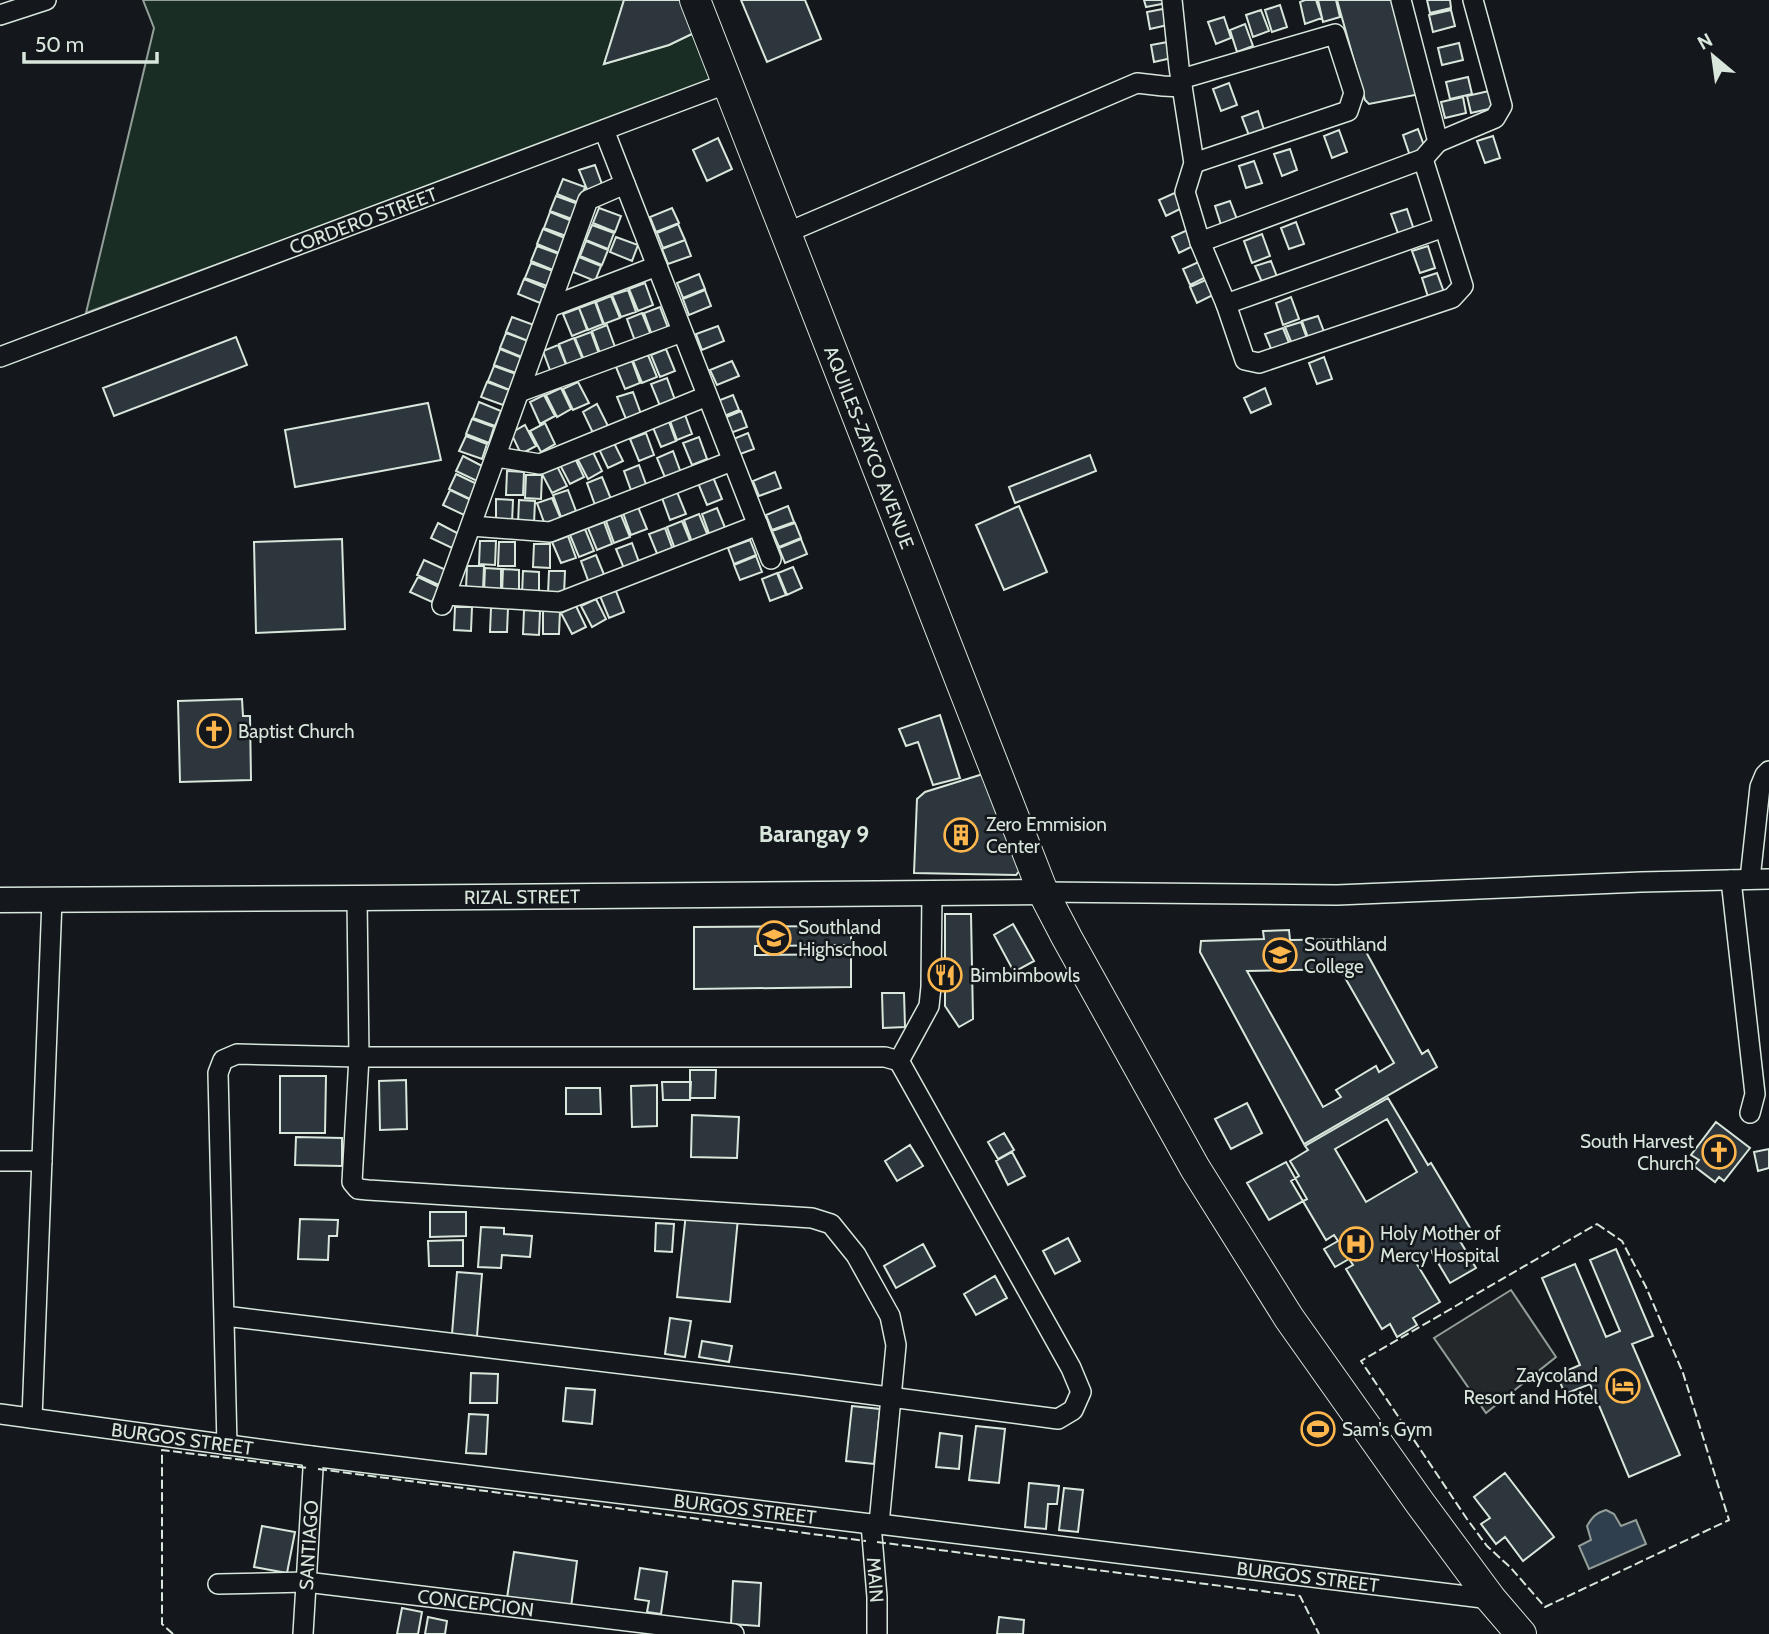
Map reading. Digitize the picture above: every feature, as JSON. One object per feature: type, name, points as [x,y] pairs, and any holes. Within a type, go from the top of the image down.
[{"type":"highway","name":"AQUILES-ZAYCO AVENUE","points":[[695,0],[1043,892],[1195,1168],[1289,1318],[1413,1493],[1491,1599],[1521,1634]]},
{"type":"main road","name":"RIZAL STREET","points":[[0,900],[1043,892]]},
{"type":"street","points":[[0,15],[46,0]]},
{"type":"street","points":[[1172,0],[1194,163],[1185,192],[1200,242],[1226,304],[1245,360],[1259,363],[1452,298],[1463,286],[1423,159]]},
{"type":"street","points":[[1401,0],[1438,142]]},
{"type":"street","points":[[1200,242],[1423,159],[1438,142],[1495,118],[1502,107],[1473,0]]},
{"type":"street","points":[[786,233],[1137,83],[1181,78],[1335,34],[1354,93],[1348,111],[1194,163]]},
{"type":"street","name":"CORDERO STREET","points":[[0,357],[728,83]]},
{"type":"street","points":[[604,130],[771,559]]},
{"type":"street","points":[[625,184],[588,200],[444,600],[560,602],[758,525]]},
{"type":"street","points":[[1226,304],[1444,227]]},
{"type":"street","points":[[550,307],[657,267]]},
{"type":"street","points":[[519,392],[682,332]]},
{"type":"street","points":[[496,457],[540,464],[707,396]]},
{"type":"street","points":[[471,526],[550,533],[732,461]]},
{"type":"street","points":[[1750,1113],[1755,1094],[1750,879],[1760,787],[1769,771]]},
{"type":"street","points":[[1043,892],[1337,895],[1750,879]]},
{"type":"street","points":[[899,1061],[929,1006],[932,987],[932,892]]},
{"type":"street","points":[[357,898],[359,1057]]},
{"type":"street","points":[[32,1418],[52,900]]},
{"type":"street","points":[[225,1316],[891,1396],[1058,1419],[1073,1410],[1081,1392],[1071,1368],[899,1061],[885,1057],[359,1057],[237,1054],[223,1060],[218,1073],[227,1445]]},
{"type":"street","name":"MAIN","points":[[359,1057],[352,1182],[358,1189],[813,1218],[831,1224],[856,1255],[890,1316],[896,1345],[875,1524],[877,1634]]},
{"type":"street","points":[[0,1161],[42,1161]]},
{"type":"street","name":"BURGOS STREET","points":[[0,1414],[311,1456],[1491,1599]]},
{"type":"street","name":"SANTIAGO","points":[[303,1634],[313,1468],[311,1456]]},
{"type":"street","name":"CONCEPCION","points":[[218,1584],[306,1583],[734,1634]]},
{"type":"green space","points":[[143,0],[624,0],[604,64],[669,45],[696,32],[717,79],[86,313],[154,28]]},
{"type":"shaded area","points":[[1511,1290],[1556,1357],[1486,1413],[1434,1338]]},
{"type":"water","points":[[1606,1510],[1614,1514],[1621,1526],[1636,1520],[1646,1544],[1589,1569],[1579,1546],[1591,1540],[1587,1526],[1591,1520]]},
{"type":"building","points":[[624,0],[683,0],[696,32],[669,45],[604,64]]},
{"type":"building","points":[[741,0],[805,0],[821,39],[767,62]]},
{"type":"building","points":[[1144,0],[1167,0],[1167,3],[1146,7]]},
{"type":"building","points":[[1316,0],[1322,18],[1305,24],[1300,2]]},
{"type":"building","points":[[1318,0],[1336,0],[1340,17],[1323,22]]},
{"type":"building","points":[[1337,0],[1396,0],[1420,94],[1369,104],[1365,100]]},
{"type":"building","points":[[1427,0],[1450,0],[1451,8],[1430,13]]},
{"type":"building","points":[[1280,5],[1287,27],[1272,32],[1265,10]]},
{"type":"building","points":[[1168,8],[1172,24],[1150,29],[1147,12]]},
{"type":"building","points":[[1261,10],[1269,31],[1253,37],[1246,15]]},
{"type":"building","points":[[1451,10],[1455,26],[1433,32],[1429,15]]},
{"type":"building","points":[[1224,17],[1231,38],[1216,44],[1208,22]]},
{"type":"building","points":[[1245,24],[1253,46],[1237,52],[1230,30]]},
{"type":"building","points":[[1173,41],[1176,57],[1154,62],[1151,45]]},
{"type":"building","points":[[1459,43],[1463,60],[1442,65],[1438,48]]},
{"type":"building","points":[[1468,77],[1472,94],[1450,99],[1446,82]]},
{"type":"building","points":[[1229,83],[1237,105],[1221,111],[1213,89]]},
{"type":"building","points":[[1489,91],[1493,108],[1471,113],[1467,96]]},
{"type":"building","points":[[1463,97],[1466,113],[1445,118],[1441,102]]},
{"type":"building","points":[[1258,111],[1265,133],[1250,138],[1242,117]]},
{"type":"building","points":[[1418,129],[1426,151],[1410,156],[1403,135]]},
{"type":"building","points":[[1339,130],[1347,152],[1332,158],[1324,136]]},
{"type":"building","points":[[1493,136],[1500,158],[1485,163],[1477,141]]},
{"type":"building","points":[[718,138],[732,169],[707,181],[693,150]]},
{"type":"building","points":[[1290,149],[1297,170],[1282,176],[1274,154]]},
{"type":"building","points":[[1254,161],[1262,183],[1246,188],[1239,166]]},
{"type":"building","points":[[595,165],[603,187],[588,192],[579,170]]},
{"type":"building","points":[[563,179],[585,187],[579,203],[557,194]]},
{"type":"building","points":[[1179,191],[1186,206],[1166,216],[1159,200]]},
{"type":"building","points":[[556,196],[578,204],[572,219],[550,211]]},
{"type":"building","points":[[1230,201],[1238,222],[1222,228],[1215,206]]},
{"type":"building","points":[[599,208],[621,216],[615,232],[593,223]]},
{"type":"building","points":[[672,208],[679,223],[656,232],[650,217]]},
{"type":"building","points":[[1407,209],[1414,230],[1399,236],[1391,214]]},
{"type":"building","points":[[550,212],[572,221],[566,236],[544,228]]},
{"type":"building","points":[[1296,222],[1304,244],[1289,249],[1281,228]]},
{"type":"building","points":[[678,224],[685,240],[663,248],[657,233]]},
{"type":"building","points":[[592,225],[614,233],[608,249],[586,240]]},
{"type":"building","points":[[1192,228],[1199,243],[1179,253],[1172,237]]},
{"type":"building","points":[[543,229],[565,238],[559,253],[537,244]]},
{"type":"building","points":[[1262,234],[1270,256],[1252,263],[1244,241]]},
{"type":"building","points":[[616,237],[638,245],[632,261],[610,252]]},
{"type":"building","points":[[685,240],[691,256],[668,264],[662,249]]},
{"type":"building","points":[[586,241],[608,250],[602,265],[580,256]]},
{"type":"building","points":[[537,246],[559,254],[553,270],[531,261]]},
{"type":"building","points":[[1428,246],[1435,268],[1420,273],[1412,251]]},
{"type":"building","points":[[579,257],[601,266],[595,281],[573,272]]},
{"type":"building","points":[[1203,260],[1210,275],[1190,285],[1183,269]]},
{"type":"building","points":[[1271,261],[1279,282],[1264,287],[1255,266]]},
{"type":"building","points":[[531,263],[553,271],[547,286],[525,278]]},
{"type":"building","points":[[1437,273],[1445,295],[1429,300],[1422,278]]},
{"type":"building","points":[[699,274],[705,289],[683,298],[677,283]]},
{"type":"building","points":[[1210,278],[1217,293],[1197,303],[1190,287]]},
{"type":"building","points":[[524,279],[546,288],[540,303],[518,294]]},
{"type":"building","points":[[645,283],[653,305],[638,311],[629,289]]},
{"type":"building","points":[[628,290],[636,312],[621,317],[612,295]]},
{"type":"building","points":[[705,290],[711,306],[689,315],[683,299]]},
{"type":"building","points":[[611,296],[620,318],[604,324],[596,302]]},
{"type":"building","points":[[1291,297],[1299,319],[1283,325],[1276,303]]},
{"type":"building","points":[[595,302],[603,324],[588,330],[579,308]]},
{"type":"building","points":[[660,307],[668,328],[652,335],[644,313]]},
{"type":"building","points":[[579,308],[587,330],[572,336],[563,314]]},
{"type":"building","points":[[642,313],[651,335],[635,341],[627,319]]},
{"type":"building","points":[[1318,316],[1326,337],[1310,343],[1302,321]]},
{"type":"building","points":[[512,317],[534,325],[528,341],[506,332]]},
{"type":"building","points":[[1301,322],[1309,344],[1294,349],[1285,327]]},
{"type":"building","points":[[607,325],[615,347],[600,353],[592,331]]},
{"type":"building","points":[[718,326],[724,341],[702,350],[696,334]]},
{"type":"building","points":[[1283,328],[1292,350],[1274,356],[1265,334]]},
{"type":"building","points":[[591,332],[599,354],[584,360],[575,338]]},
{"type":"building","points":[[506,333],[528,341],[522,357],[500,348]]},
{"type":"building","points":[[236,337],[247,365],[114,416],[103,388]]},
{"type":"building","points":[[574,338],[583,360],[567,366],[559,344]]},
{"type":"building","points":[[558,345],[567,367],[551,373],[543,351]]},
{"type":"building","points":[[500,349],[522,358],[516,373],[494,365]]},
{"type":"building","points":[[666,349],[675,371],[660,377],[651,355]]},
{"type":"building","points":[[648,355],[657,377],[642,383],[633,361]]},
{"type":"building","points":[[1324,357],[1332,379],[1317,384],[1309,363]]},
{"type":"building","points":[[632,361],[640,383],[625,389],[616,367]]},
{"type":"building","points":[[732,361],[739,376],[717,385],[710,370]]},
{"type":"building","points":[[494,366],[516,374],[510,390],[488,381]]},
{"type":"building","points":[[667,378],[675,400],[660,406],[651,384]]},
{"type":"building","points":[[487,382],[509,390],[503,405],[481,397]]},
{"type":"building","points":[[578,382],[589,403],[573,410],[563,389]]},
{"type":"building","points":[[561,388],[571,409],[557,417],[546,395]]},
{"type":"building","points":[[1265,388],[1271,404],[1251,413],[1244,398]]},
{"type":"building","points":[[633,392],[641,414],[626,419],[617,397]]},
{"type":"building","points":[[544,395],[555,416],[540,424],[530,402]]},
{"type":"building","points":[[733,395],[739,410],[717,419],[710,404]]},
{"type":"building","points":[[479,402],[501,411],[495,426],[473,418]]},
{"type":"building","points":[[428,403],[441,460],[295,487],[285,430]]},
{"type":"building","points":[[597,404],[608,426],[593,433],[583,412]]},
{"type":"building","points":[[741,411],[747,427],[725,435],[719,420]]},
{"type":"building","points":[[684,412],[692,434],[677,440],[669,418]]},
{"type":"building","points":[[472,419],[494,427],[489,443],[466,434]]},
{"type":"building","points":[[668,419],[676,441],[661,447],[652,425]]},
{"type":"building","points":[[545,423],[555,444],[541,452],[530,431]]},
{"type":"building","points":[[525,425],[536,446],[521,454],[511,433]]},
{"type":"building","points":[[646,433],[654,455],[639,461],[630,439]]},
{"type":"building","points":[[748,433],[754,449],[732,457],[726,442]]},
{"type":"building","points":[[466,436],[487,444],[482,459],[459,451]]},
{"type":"building","points":[[699,437],[707,459],[692,465],[683,443]]},
{"type":"building","points":[[612,439],[623,461],[608,468],[598,447]]},
{"type":"building","points":[[592,450],[602,471],[588,479],[577,458]]},
{"type":"building","points":[[673,451],[681,473],[666,480],[657,458]]},
{"type":"building","points":[[1090,455],[1096,471],[1015,503],[1009,487]]},
{"type":"building","points":[[463,456],[484,467],[477,481],[456,471]]},
{"type":"building","points":[[574,456],[584,477],[570,484],[559,463]]},
{"type":"building","points":[[556,464],[567,486],[552,493],[541,472]]},
{"type":"building","points":[[639,465],[647,487],[632,493],[624,471]]},
{"type":"building","points":[[507,471],[524,472],[523,495],[506,495]]},
{"type":"building","points":[[775,472],[781,488],[759,496],[753,481]]},
{"type":"building","points":[[456,474],[477,484],[470,499],[449,489]]},
{"type":"building","points":[[526,475],[542,475],[541,499],[525,498]]},
{"type":"building","points":[[602,477],[611,499],[595,505],[587,483]]},
{"type":"building","points":[[713,477],[722,499],[707,505],[698,483]]},
{"type":"building","points":[[450,490],[471,500],[464,515],[443,505]]},
{"type":"building","points":[[568,490],[576,511],[561,517],[553,495]]},
{"type":"building","points":[[677,492],[686,514],[670,520],[662,498]]},
{"type":"building","points":[[552,498],[561,519],[545,525],[537,503]]},
{"type":"building","points":[[496,499],[513,500],[512,523],[496,523]]},
{"type":"building","points":[[519,500],[535,501],[534,524],[518,524]]},
{"type":"building","points":[[788,506],[794,522],[772,530],[766,515]]},
{"type":"building","points":[[1019,506],[1047,572],[1004,590],[976,525]]},
{"type":"building","points":[[638,507],[647,529],[631,535],[623,513]]},
{"type":"building","points":[[717,508],[726,530],[710,536],[702,514]]},
{"type":"building","points":[[699,514],[708,536],[692,542],[684,520]]},
{"type":"building","points":[[621,515],[630,537],[614,543],[606,521]]},
{"type":"building","points":[[682,521],[691,543],[675,549],[667,527]]},
{"type":"building","points":[[604,522],[612,544],[597,550],[588,528]]},
{"type":"building","points":[[438,523],[459,534],[452,548],[431,538]]},
{"type":"building","points":[[795,523],[801,538],[779,547],[772,531]]},
{"type":"building","points":[[665,528],[673,550],[658,556],[649,534]]},
{"type":"building","points":[[585,529],[594,551],[579,557],[570,535]]},
{"type":"building","points":[[568,536],[576,558],[561,563],[552,542]]},
{"type":"building","points":[[342,539],[345,629],[256,633],[254,542]]},
{"type":"building","points":[[801,539],[807,554],[785,563],[779,548]]},
{"type":"building","points":[[750,540],[756,555],[734,564],[728,548]]},
{"type":"building","points":[[480,541],[496,541],[495,565],[479,564]]},
{"type":"building","points":[[499,542],[515,542],[515,566],[498,566]]},
{"type":"building","points":[[632,543],[640,565],[625,571],[616,549]]},
{"type":"building","points":[[534,544],[550,544],[550,568],[533,567]]},
{"type":"building","points":[[596,555],[605,577],[589,583],[581,561]]},
{"type":"building","points":[[756,556],[762,572],[740,580],[734,565]]},
{"type":"building","points":[[424,560],[446,570],[439,585],[417,575]]},
{"type":"building","points":[[467,566],[484,566],[483,590],[466,589]]},
{"type":"building","points":[[793,567],[802,588],[787,595],[778,573]]},
{"type":"building","points":[[485,568],[501,569],[501,592],[484,592]]},
{"type":"building","points":[[503,569],[519,570],[519,594],[502,593]]},
{"type":"building","points":[[523,571],[539,572],[539,595],[522,595]]},
{"type":"building","points":[[549,571],[565,571],[564,595],[548,594]]},
{"type":"building","points":[[777,573],[786,595],[770,601],[762,579]]},
{"type":"building","points":[[418,577],[439,587],[432,602],[410,592]]},
{"type":"building","points":[[616,591],[624,612],[609,618],[600,596]]},
{"type":"building","points":[[596,599],[606,619],[592,627],[581,606]]},
{"type":"building","points":[[576,606],[586,627],[572,634],[561,613]]},
{"type":"building","points":[[455,607],[472,607],[471,631],[454,630]]},
{"type":"building","points":[[491,608],[508,608],[507,632],[490,632]]},
{"type":"building","points":[[524,610],[540,611],[539,635],[523,634]]},
{"type":"building","points":[[543,610],[560,611],[559,634],[543,634]]},
{"type":"building","name":"Baptist Church","points":[[242,699],[243,716],[250,716],[251,780],[180,782],[178,701]]},
{"type":"building","points":[[940,715],[960,778],[933,785],[918,742],[906,746],[899,729]]},
{"type":"building","name":"Zero Emmision Center","points":[[983,774],[1020,870],[1016,875],[914,873],[917,799],[925,792]]},
{"type":"building","points":[[945,914],[971,914],[973,1019],[959,1027],[945,1006]]},
{"type":"building","points":[[1013,924],[1034,961],[1014,972],[994,935]]},
{"type":"building","points":[[851,926],[851,945],[755,946],[755,955],[851,954],[851,987],[694,989],[694,927]]},
{"type":"building","points":[[1289,930],[1290,940],[1359,939],[1422,1054],[1428,1050],[1437,1067],[1304,1144],[1200,952],[1201,941],[1264,939],[1263,931]],"holes":[[[1340,969],[1394,1063],[1379,1072],[1376,1066],[1336,1090],[1341,1097],[1323,1107],[1247,971]]]},
{"type":"building","points":[[882,993],[904,993],[905,1027],[883,1028]]},
{"type":"building","points":[[690,1070],[716,1070],[715,1098],[690,1098]]},
{"type":"building","points":[[280,1076],[326,1076],[325,1133],[280,1133]]},
{"type":"building","points":[[406,1080],[407,1129],[380,1130],[379,1081]]},
{"type":"building","points":[[662,1082],[691,1082],[690,1100],[663,1100]]},
{"type":"building","points":[[657,1085],[657,1126],[632,1127],[631,1086]]},
{"type":"building","points":[[566,1088],[600,1088],[601,1114],[566,1114]]},
{"type":"building","points":[[1388,1098],[1470,1228],[1457,1236],[1476,1268],[1450,1283],[1431,1251],[1415,1261],[1440,1302],[1413,1318],[1417,1325],[1397,1337],[1390,1324],[1382,1329],[1346,1269],[1353,1265],[1349,1259],[1335,1267],[1324,1249],[1338,1241],[1334,1235],[1326,1240],[1291,1181],[1299,1176],[1290,1161],[1308,1150],[1305,1146]],"holes":[[[1387,1119],[1417,1172],[1366,1202],[1335,1149]]]},
{"type":"building","points":[[1247,1103],[1262,1133],[1231,1149],[1215,1119]]},
{"type":"building","points":[[692,1115],[739,1117],[737,1158],[691,1157]]},
{"type":"building","points":[[1716,1122],[1750,1148],[1724,1181],[1719,1177],[1715,1182],[1694,1166],[1699,1160],[1691,1155]]},
{"type":"building","points":[[1004,1133],[1014,1150],[998,1159],[988,1142]]},
{"type":"building","points":[[296,1137],[342,1138],[342,1166],[295,1165]]},
{"type":"building","points":[[910,1145],[923,1166],[897,1181],[885,1161]]},
{"type":"building","points":[[1769,1149],[1769,1168],[1758,1171],[1754,1152]]},
{"type":"building","points":[[1012,1152],[1025,1176],[1008,1185],[996,1161]]},
{"type":"building","points":[[1286,1162],[1307,1199],[1269,1220],[1247,1183]]},
{"type":"building","points":[[430,1212],[466,1212],[466,1236],[430,1237]]},
{"type":"building","points":[[686,1213],[738,1218],[730,1302],[677,1297]]},
{"type":"building","points":[[300,1219],[338,1220],[337,1236],[329,1236],[328,1260],[298,1259]]},
{"type":"building","points":[[656,1223],[674,1224],[672,1252],[655,1251]]},
{"type":"building","points":[[481,1227],[504,1228],[504,1234],[532,1236],[530,1257],[502,1255],[501,1268],[478,1267]]},
{"type":"building","points":[[1068,1238],[1080,1261],[1055,1274],[1043,1251]]},
{"type":"building","points":[[463,1240],[463,1266],[429,1266],[428,1241]]},
{"type":"building","points":[[923,1244],[935,1266],[896,1288],[884,1266]]},
{"type":"building","points":[[1616,1249],[1653,1336],[1632,1344],[1680,1455],[1629,1477],[1590,1384],[1565,1394],[1557,1375],[1580,1365],[1542,1278],[1575,1264],[1606,1337],[1620,1331],[1590,1260]]},
{"type":"building","points":[[457,1272],[482,1274],[477,1336],[452,1334]]},
{"type":"building","points":[[995,1276],[1007,1298],[976,1315],[964,1294]]},
{"type":"building","points":[[670,1318],[691,1321],[685,1357],[665,1354]]},
{"type":"building","points":[[702,1341],[732,1346],[729,1362],[699,1357]]},
{"type":"building","points":[[471,1373],[498,1374],[497,1403],[470,1403]]},
{"type":"building","points":[[566,1388],[595,1390],[592,1424],[563,1421]]},
{"type":"building","points":[[852,1406],[880,1409],[874,1464],[846,1461]]},
{"type":"building","points":[[469,1414],[488,1415],[486,1454],[466,1453]]},
{"type":"building","points":[[976,1426],[1005,1429],[999,1483],[969,1480]]},
{"type":"building","points":[[940,1433],[962,1436],[959,1469],[936,1467]]},
{"type":"building","points":[[1505,1473],[1554,1537],[1523,1561],[1505,1537],[1496,1544],[1481,1524],[1490,1518],[1474,1497]]},
{"type":"building","points":[[1029,1483],[1059,1486],[1057,1504],[1048,1504],[1046,1529],[1025,1527]]},
{"type":"building","points":[[1064,1488],[1083,1490],[1078,1532],[1059,1530]]},
{"type":"building","points":[[262,1526],[295,1532],[287,1573],[254,1567]]},
{"type":"building","points":[[514,1552],[577,1561],[571,1607],[507,1598]]},
{"type":"building","points":[[640,1568],[667,1572],[661,1614],[647,1612],[649,1601],[635,1599]]},
{"type":"building","points":[[733,1581],[761,1583],[759,1626],[731,1624]]},
{"type":"building","points":[[402,1608],[422,1612],[418,1634],[397,1634]]},
{"type":"building","points":[[428,1617],[447,1621],[445,1634],[425,1634]]},
{"type":"building","points":[[999,1617],[1024,1620],[1023,1634],[997,1634]]},
{"type":"fence","points":[[1597,1224],[1622,1241],[1646,1287],[1683,1373],[1729,1520],[1545,1607],[1511,1568],[1487,1546],[1361,1361],[1597,1224]]},
{"type":"fence","points":[[173,1634],[162,1624],[162,1450],[308,1468]]},
{"type":"fence","points":[[318,1469],[866,1541]]},
{"type":"fence","points":[[877,1542],[1300,1596],[1319,1634]]},
{"type":"place","name":"Baptist Church","points":[[214,731]]},
{"type":"place","name":"Zero Emmision Center","points":[[961,835]]},
{"type":"place","name":"Southland Highschool","points":[[774,938]]},
{"type":"place","name":"Southland College","points":[[1280,955]]},
{"type":"place","name":"Bimbimbowls","points":[[945,975]]},
{"type":"place","name":"South Harvest Church","points":[[1719,1152]]},
{"type":"place","name":"Holy Mother of Mercy Hospital","points":[[1356,1244]]},
{"type":"place","name":"Zaycoland Resort and Hotel","points":[[1623,1386]]},
{"type":"place","name":"Sam's Gym","points":[[1318,1429]]},
{"type":"district","name":"Barangay 9","points":[[814,834]]}]
